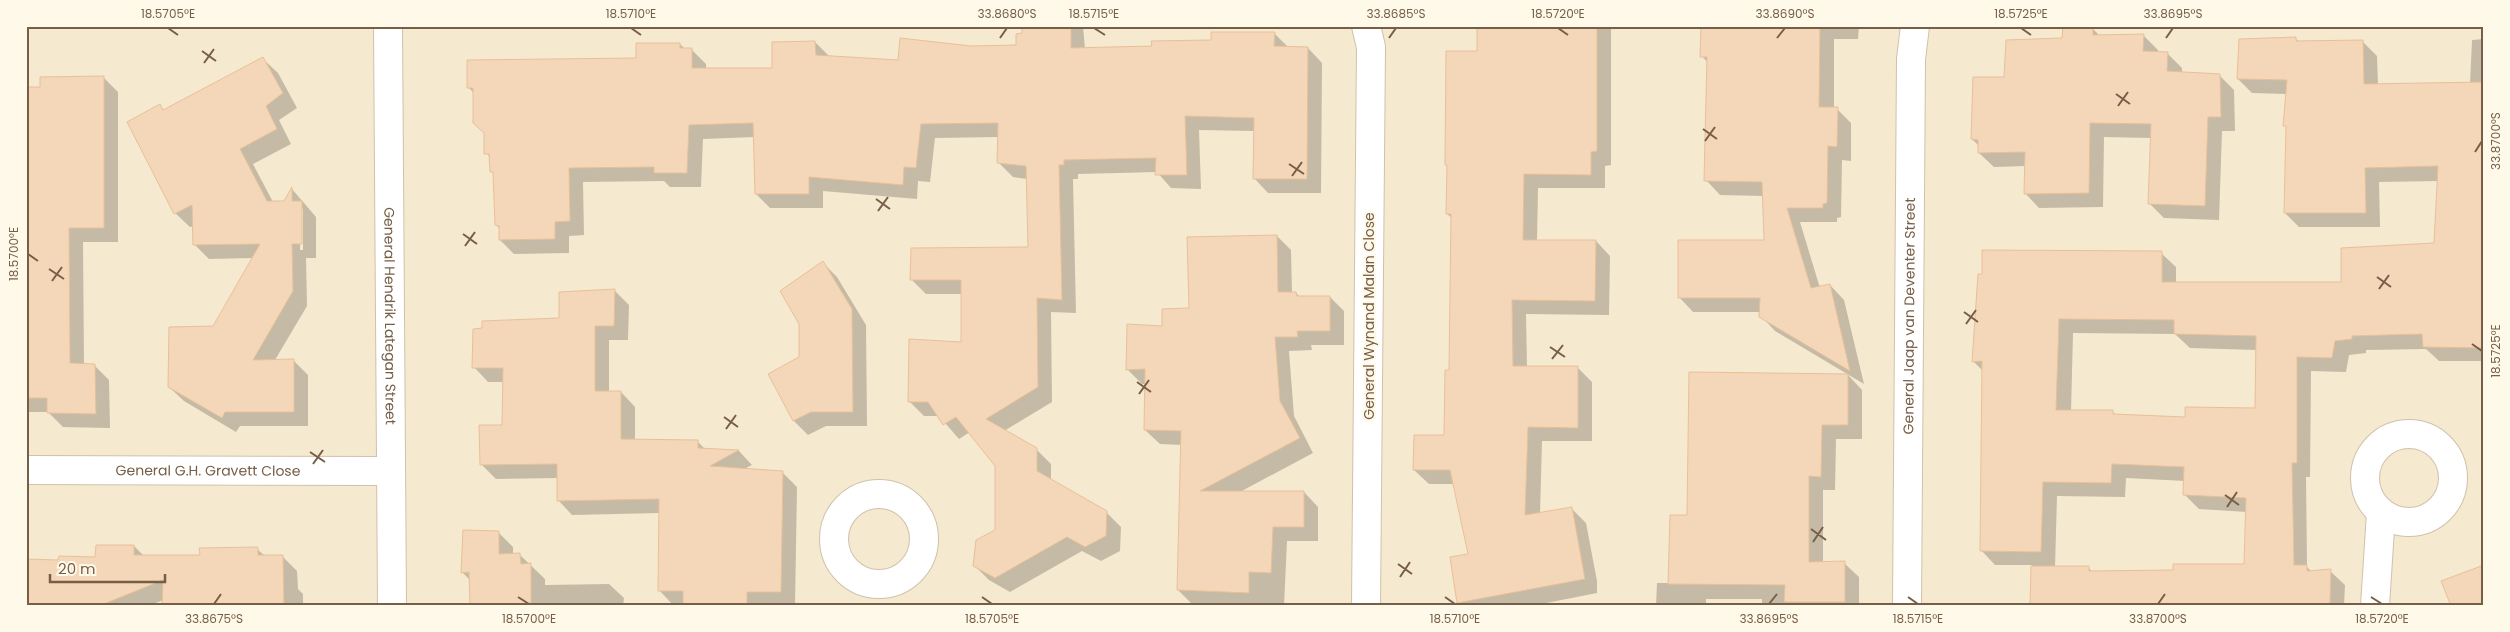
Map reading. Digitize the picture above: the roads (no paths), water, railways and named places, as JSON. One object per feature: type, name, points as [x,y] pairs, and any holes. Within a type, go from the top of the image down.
[{"type":"street","name":"General Hendrik Lategan Street","points":[[388,26],[392,606]]},
{"type":"street","name":"General Wynand Malan Close","points":[[1366,26],[1371,46],[1366,606]]},
{"type":"street","name":"General Jaap van Deventer Street","points":[[1907,606],[1910,59],[1915,26]]},
{"type":"street","name":"General G.H. Gravett Close","points":[[26,470],[390,472]]},
{"type":"street","points":[[2374,606],[2381,513]]}]
